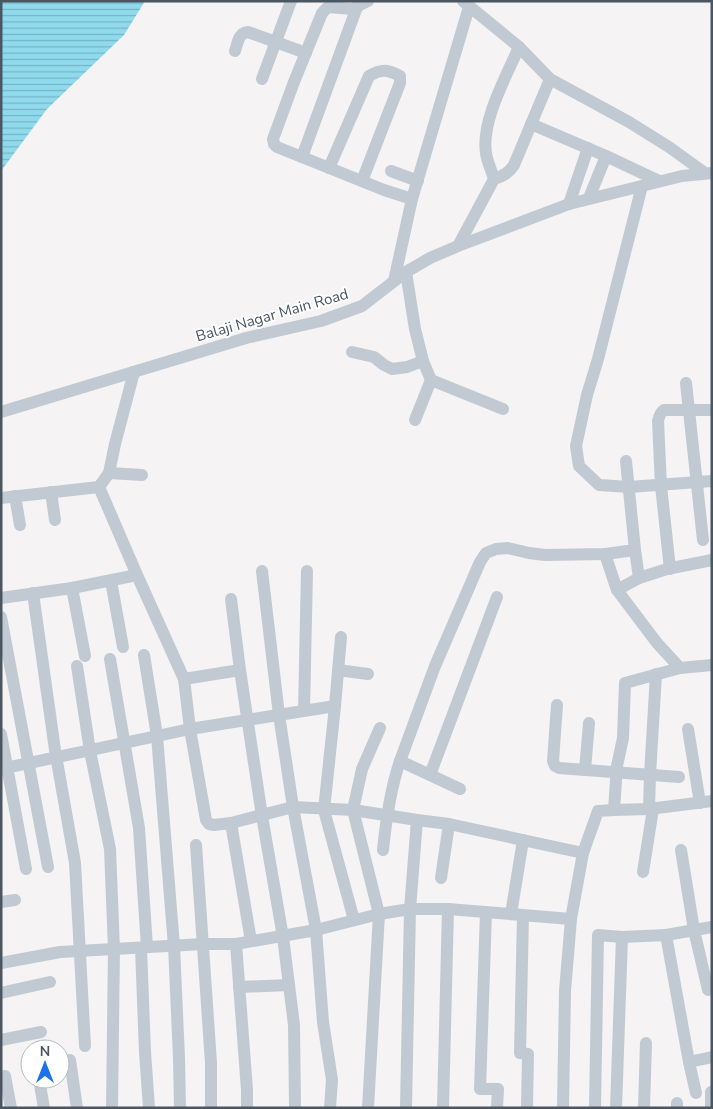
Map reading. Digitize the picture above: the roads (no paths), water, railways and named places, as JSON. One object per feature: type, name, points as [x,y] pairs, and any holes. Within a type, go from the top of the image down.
[{"type":"street","points":[[262,79],[291,1]]},
{"type":"street","points":[[368,1],[352,10],[328,7],[322,13],[273,140],[277,147],[384,190],[412,199]]},
{"type":"street","points":[[394,281],[412,199],[466,4],[519,47],[550,79],[670,146],[709,173]]},
{"type":"street","points":[[302,156],[357,7]]},
{"type":"street","points":[[235,51],[240,35],[248,32],[306,53]]},
{"type":"street","points":[[494,179],[486,154],[486,133],[494,107],[519,47]]},
{"type":"street","points":[[329,168],[368,76],[383,70],[392,72],[400,76],[400,83],[362,181]]},
{"type":"street","points":[[458,246],[494,179],[506,175],[511,170],[550,79]]},
{"type":"street","points":[[531,124],[659,181]]},
{"type":"street","points":[[569,204],[588,148]]},
{"type":"street","points":[[589,198],[606,156]]},
{"type":"street","points":[[391,171],[418,181]]},
{"type":"street","name":"Balaji Nagar Main Road","points":[[1,412],[246,338],[321,321],[362,306],[406,272],[430,258],[458,246],[589,198],[682,176],[709,173]]},
{"type":"street","points":[[642,186],[576,446],[579,466],[599,485],[629,487],[661,486],[712,481]]},
{"type":"street","points":[[406,272],[415,329],[423,361],[431,380],[503,410]]},
{"type":"street","points":[[352,352],[374,357],[392,369],[407,368],[423,361]]},
{"type":"street","points":[[1,498],[99,487],[109,473],[134,372]]},
{"type":"street","points":[[415,420],[431,380]]},
{"type":"street","points":[[686,383],[703,540]]},
{"type":"street","points":[[670,568],[661,486],[659,416],[664,410],[712,410]]},
{"type":"street","points":[[626,461],[638,578]]},
{"type":"street","points":[[109,473],[142,475]]},
{"type":"street","points":[[99,487],[184,679],[190,729],[206,820],[209,824],[232,823],[293,807],[353,810],[449,824],[583,853]]},
{"type":"street","points":[[51,492],[55,520]]},
{"type":"street","points":[[15,496],[20,525]]},
{"type":"street","points":[[383,850],[387,815],[395,776],[435,666],[480,562],[486,553],[496,549],[508,548],[545,555],[605,554],[635,550]]},
{"type":"street","points":[[605,554],[617,590],[657,643],[680,668]]},
{"type":"street","points":[[617,590],[638,578],[670,568],[712,560]]},
{"type":"street","points":[[304,711],[307,571]]},
{"type":"street","points":[[262,572],[279,716],[293,807],[316,930],[323,1022],[332,1080],[330,1108]]},
{"type":"street","points":[[1,598],[137,576]]},
{"type":"street","points":[[111,581],[123,647]]},
{"type":"street","points":[[72,588],[90,751],[110,850],[114,949],[112,1108]]},
{"type":"street","points":[[33,592],[55,750],[75,863],[84,1046]]},
{"type":"street","points":[[430,775],[497,597]]},
{"type":"street","points":[[231,599],[262,816],[283,937],[294,1025],[295,1108]]},
{"type":"street","points":[[1,617],[48,867]]},
{"type":"street","points":[[340,637],[324,810],[354,920]]},
{"type":"street","points":[[144,655],[157,736],[174,946],[180,1108]]},
{"type":"street","points":[[110,660],[139,828],[148,1108]]},
{"type":"street","points":[[614,810],[617,773],[623,738],[625,683],[680,668],[712,665]]},
{"type":"street","points":[[184,679],[240,670]]},
{"type":"street","points":[[338,670],[368,674]]},
{"type":"street","points":[[643,872],[651,809],[650,775],[656,674]]},
{"type":"street","points":[[558,705],[553,762],[555,766],[559,768],[679,777]]},
{"type":"street","points":[[5,768],[190,729],[335,706]]},
{"type":"street","points":[[585,770],[589,723]]},
{"type":"street","points":[[368,1108],[379,914],[353,810],[362,769],[380,728]]},
{"type":"street","points":[[563,1108],[565,990],[571,919],[583,853],[598,811],[651,809],[706,802],[688,729]]},
{"type":"street","points":[[1,734],[5,768],[26,869]]},
{"type":"street","points":[[400,762],[460,789]]},
{"type":"street","points":[[406,1108],[410,910],[417,820]]},
{"type":"street","points":[[232,823],[251,941]]},
{"type":"street","points":[[441,878],[449,824]]},
{"type":"street","points":[[522,840],[517,914],[520,1053],[528,1054],[528,1108]]},
{"type":"street","points":[[196,845],[211,1063],[211,1108]]},
{"type":"street","points":[[680,850],[694,930],[708,990]]},
{"type":"street","points":[[1,902],[14,900]]},
{"type":"street","points":[[1,963],[60,952],[236,944],[283,937],[379,914],[410,910],[448,909],[571,919]]},
{"type":"street","points":[[443,1108],[448,909]]},
{"type":"street","points":[[486,912],[480,1089],[498,1090],[497,1108]]},
{"type":"street","points":[[595,1108],[598,935],[622,937],[666,935],[712,927]]},
{"type":"street","points":[[666,935],[696,1093]]},
{"type":"street","points":[[616,1108],[622,937]]},
{"type":"street","points":[[236,944],[247,1108]]},
{"type":"street","points":[[1,993],[50,982]]},
{"type":"street","points":[[239,987],[289,985]]},
{"type":"street","points":[[1,1040],[41,1032]]},
{"type":"street","points":[[644,1108],[646,1043]]},
{"type":"street","points":[[689,1062],[712,1057]]},
{"type":"street","points":[[70,1060],[77,1108]]},
{"type":"street","points":[[5,1076],[10,1108]]},
{"type":"street","points":[[41,1089],[44,1108]]},
{"type":"street","points":[[711,1092],[711,1108]]},
{"type":"water","points":[[1,1],[145,1],[124,35],[47,109],[1,171]]}]
